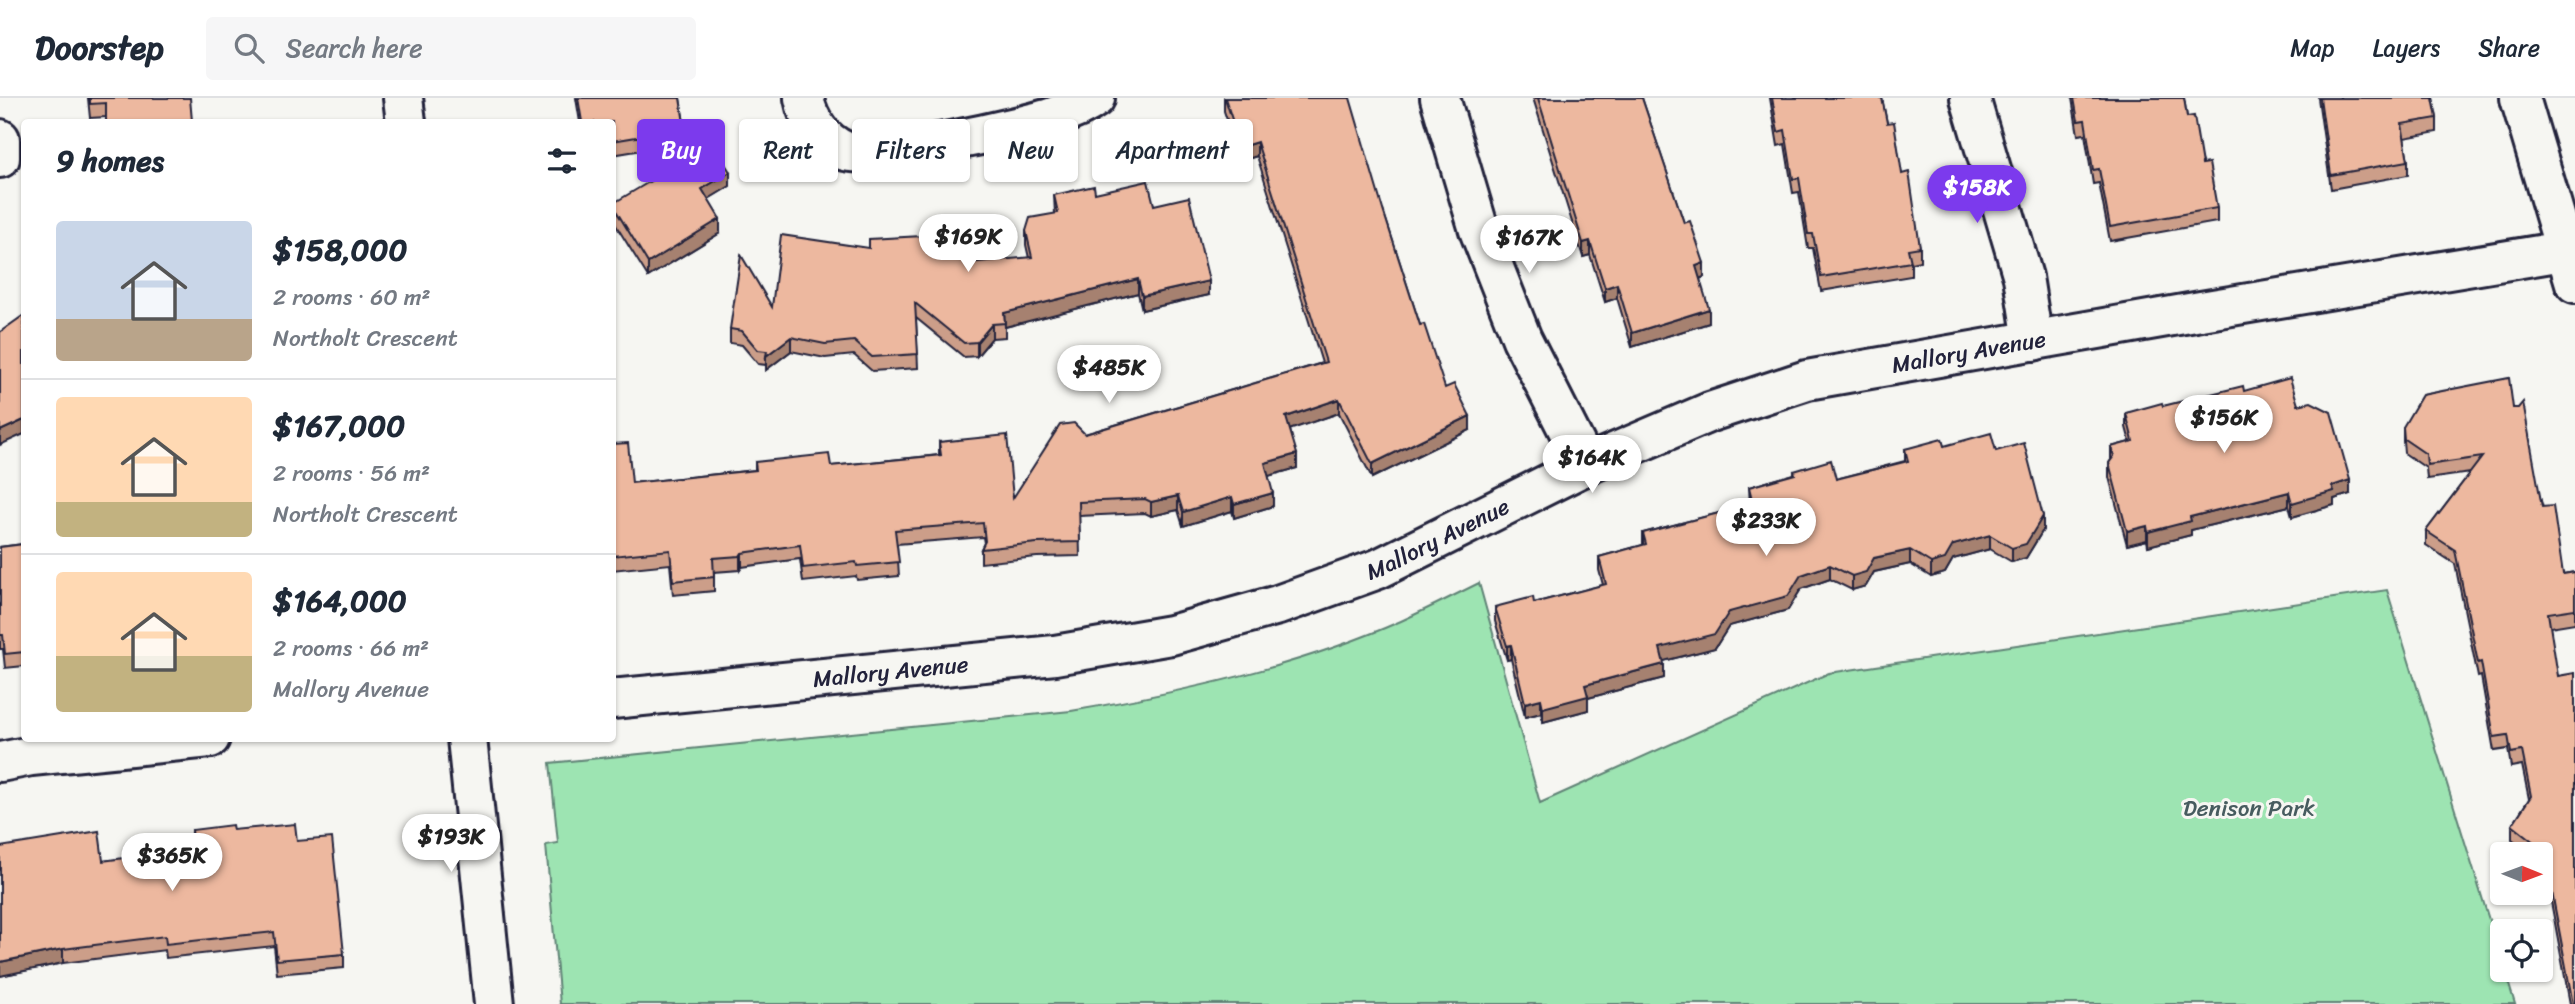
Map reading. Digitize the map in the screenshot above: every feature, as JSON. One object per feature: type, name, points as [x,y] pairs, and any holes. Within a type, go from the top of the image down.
[{"type":"street","points":[[403,98],[406,119]]},
{"type":"street","points":[[804,98],[817,131],[846,152],[884,152],[1012,128],[1055,117],[1095,98]]},
{"type":"street","points":[[1440,98],[1479,230],[1517,327],[1587,465]]},
{"type":"street","points":[[1970,98],[2023,277],[2033,341]]},
{"type":"street","points":[[2520,98],[2572,261]]},
{"type":"street","points":[[0,139],[0,158]]},
{"type":"street","name":"Mallory Avenue","points":[[616,699],[1055,654],[1171,635],[1278,605],[1378,569],[1587,465],[1710,412],[1807,380],[2033,341],[2572,261]]},
{"type":"street","points":[[0,762],[31,756],[170,742]]},
{"type":"street","points":[[467,742],[494,1004]]},
{"type":"green space","name":"Denison Park","points":[[1479,583],[1540,803],[1829,673],[2387,590],[2490,923],[2490,982],[2508,982],[2515,1004],[560,1004],[546,845],[558,843],[550,763],[1071,711],[1113,704],[1280,665],[1401,621]]},
{"type":"building","points":[[90,98],[190,98],[192,119],[106,119],[106,103],[90,104]]},
{"type":"building","points":[[578,98],[680,98],[683,119],[637,119],[637,137],[616,140],[616,119],[582,119]]},
{"type":"building","points":[[1225,98],[1350,98],[1420,325],[1424,324],[1445,388],[1454,384],[1470,416],[1372,464],[1339,399],[1286,417],[1297,454],[1265,463],[1273,493],[1234,504],[1232,497],[1183,512],[1178,496],[1151,502],[1145,499],[1079,502],[1080,542],[981,549],[985,541],[983,523],[895,530],[899,562],[857,566],[856,562],[803,568],[800,545],[713,558],[714,577],[673,581],[670,550],[616,556],[616,444],[628,443],[632,483],[756,470],[755,462],[829,454],[831,466],[941,455],[939,442],[1007,435],[1013,498],[1060,425],[1074,423],[1085,434],[1326,362],[1257,142],[1253,143],[1253,119],[1232,119]]},
{"type":"building","points":[[1538,98],[1642,98],[1684,223],[1690,221],[1704,263],[1696,266],[1709,309],[1632,333],[1617,284],[1605,288],[1590,241],[1583,243]]},
{"type":"building","points":[[1772,98],[1882,98],[1887,123],[1894,122],[1902,174],[1909,172],[1920,247],[1908,249],[1911,262],[1821,277],[1813,234],[1808,234],[1799,178],[1793,179],[1785,130],[1778,132]]},
{"type":"building","points":[[2074,98],[2184,98],[2187,117],[2194,116],[2202,164],[2209,163],[2217,208],[2110,227],[2099,169],[2093,170],[2085,120],[2078,121]]},
{"type":"building","points":[[2320,98],[2433,98],[2437,118],[2402,124],[2408,161],[2331,175]]},
{"type":"building","points":[[649,182],[714,182],[702,189],[720,219],[648,263],[616,211],[616,202]]},
{"type":"building","points":[[1148,182],[1154,205],[1189,197],[1209,281],[1142,296],[1138,279],[1004,313],[1005,323],[992,324],[977,342],[964,343],[915,303],[918,354],[872,357],[854,341],[825,344],[791,337],[766,356],[767,351],[758,350],[742,331],[730,329],[741,255],[772,307],[781,235],[869,248],[869,239],[922,236],[921,229],[963,226],[967,263],[1032,257],[1026,231],[1030,218],[1058,213],[1054,195],[1094,186],[1095,193]]},
{"type":"building","points":[[21,317],[21,421],[0,431],[0,332]]},
{"type":"building","points":[[2290,378],[2298,405],[2311,402],[2331,412],[2350,480],[2332,486],[2334,491],[2292,503],[2289,492],[2190,517],[2191,521],[2148,532],[2147,526],[2127,531],[2109,463],[2114,456],[2111,447],[2133,441],[2126,413],[2243,386],[2244,391]]},
{"type":"building","points":[[2509,378],[2513,408],[2518,408],[2523,402],[2542,507],[2553,506],[2563,574],[2575,572],[2575,609],[2548,613],[2558,676],[2575,673],[2575,1004],[2553,898],[2553,842],[2534,842],[2512,825],[2531,796],[2522,751],[2511,753],[2508,735],[2494,737],[2481,662],[2478,663],[2455,550],[2426,531],[2482,457],[2427,465],[2426,454],[2404,439],[2403,427],[2422,395]]},
{"type":"building","points":[[1991,433],[1996,451],[2024,443],[2043,516],[2026,544],[2012,548],[1990,535],[1953,545],[1945,559],[1931,563],[1910,550],[1874,558],[1866,572],[1852,576],[1830,565],[1801,575],[1788,596],[1729,612],[1715,634],[1660,648],[1664,664],[1585,685],[1588,696],[1543,708],[1541,699],[1525,703],[1511,645],[1507,646],[1495,607],[1533,597],[1534,603],[1606,584],[1599,557],[1646,544],[1643,533],[1753,504],[1749,487],[1795,474],[1794,471],[1831,460],[1836,479],[1908,461],[1905,449],[1942,439],[1944,446]]},
{"type":"building","points":[[21,544],[21,652],[5,654],[3,635],[0,635],[0,547]]},
{"type":"building","points":[[295,824],[297,841],[332,838],[344,954],[277,960],[274,932],[166,944],[165,936],[63,949],[0,962],[0,847],[99,831],[103,861],[194,849],[192,830],[232,825],[233,830]]}]
